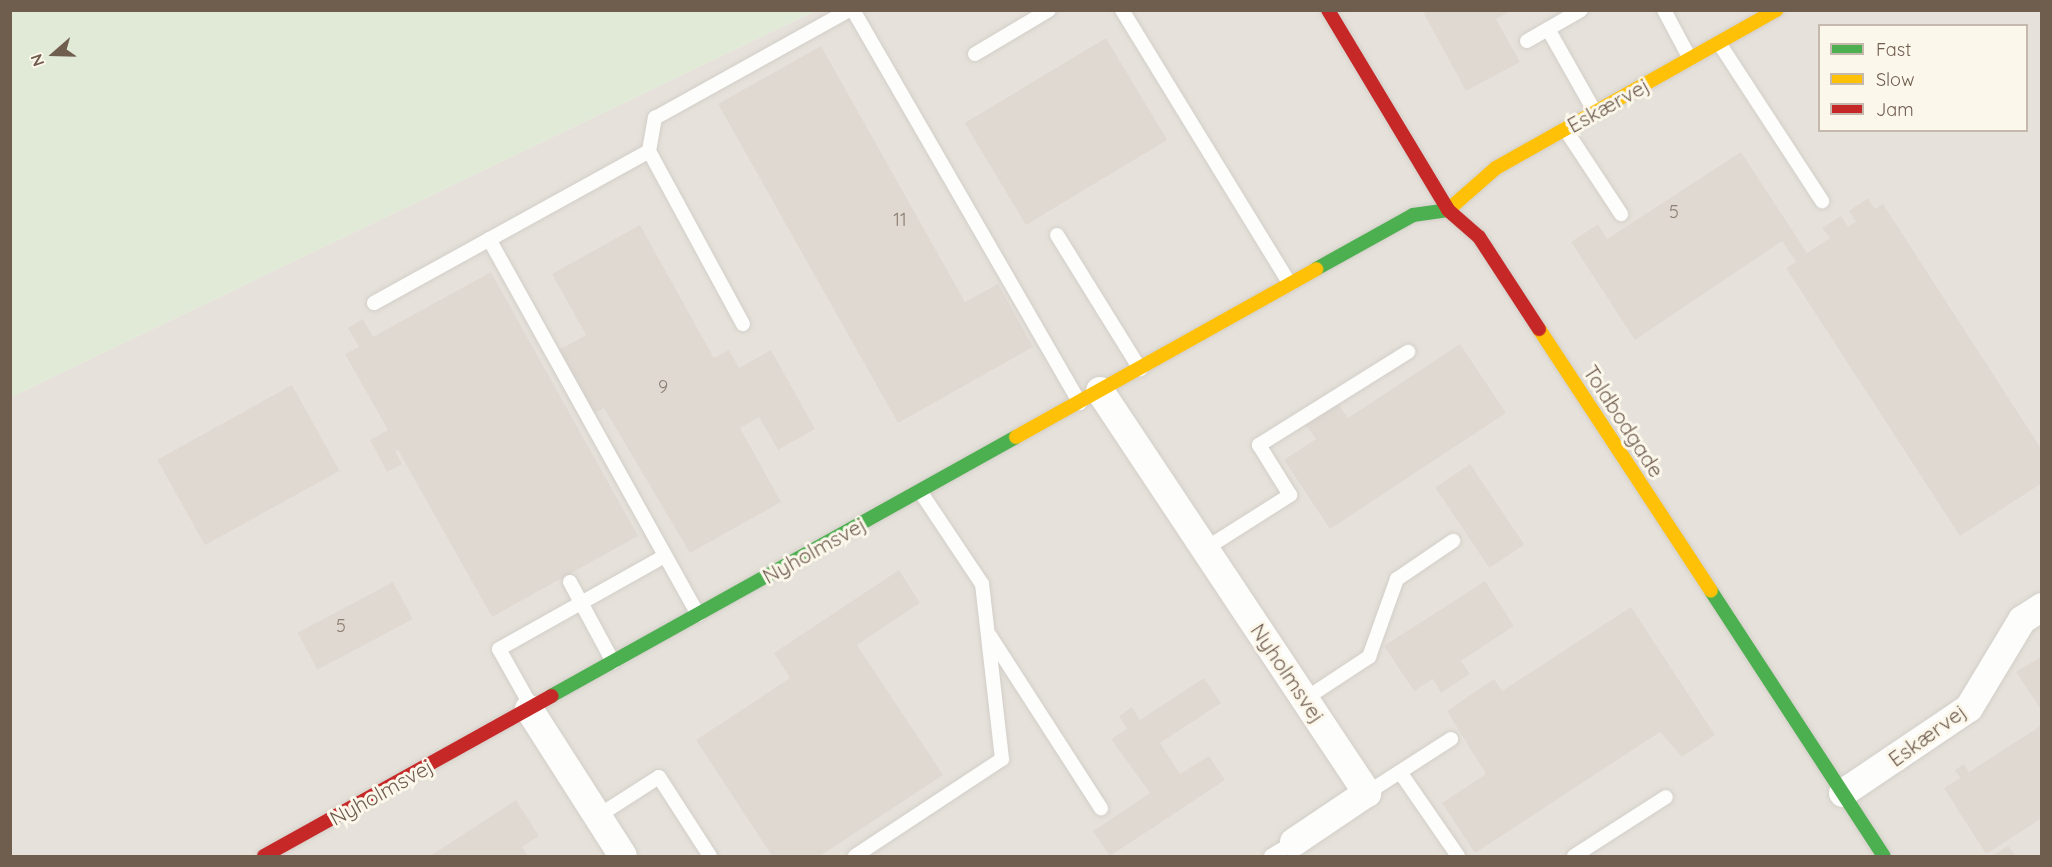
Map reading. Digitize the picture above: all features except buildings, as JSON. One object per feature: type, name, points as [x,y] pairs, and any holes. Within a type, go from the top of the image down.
[{"type":"street","name":"Toldbodgade","points":[[1328,10],[1448,210],[1479,237],[1884,856]]},
{"type":"street","name":"Eskærvej","points":[[1448,210],[1496,168],[1776,10]]},
{"type":"street","name":"Nyholmsvej","points":[[264,856],[283,852],[530,708],[1413,215],[1448,210]]},
{"type":"street","name":"Nyholmsvej","points":[[1090,397],[1204,549],[1367,793]]},
{"type":"street","name":"Eskærvej","points":[[1843,794],[1969,708],[2022,620],[2042,607]]},
{"type":"street","points":[[530,708],[623,856]]},
{"type":"street","points":[[1283,849],[1367,793]]},
{"type":"lane","points":[[743,324],[649,151],[655,118],[851,10],[1090,397]]},
{"type":"lane","points":[[975,54],[1049,10]]},
{"type":"lane","points":[[1122,10],[1290,284]]},
{"type":"lane","points":[[1527,41],[1581,10]]},
{"type":"lane","points":[[1664,10],[1690,59]]},
{"type":"lane","points":[[1548,29],[1595,112]]},
{"type":"lane","points":[[1719,43],[1822,201]]},
{"type":"lane","points":[[1565,129],[1621,214]]},
{"type":"lane","points":[[374,303],[649,151]]},
{"type":"lane","points":[[1057,235],[1140,369]]},
{"type":"lane","points":[[489,239],[698,615]]},
{"type":"lane","points":[[1204,549],[1290,495],[1259,445],[1408,352]]},
{"type":"lane","points":[[855,856],[1002,759],[981,584],[920,491]]},
{"type":"lane","points":[[1305,699],[1370,657],[1397,579],[1453,541]]},
{"type":"lane","points":[[530,708],[499,649],[665,556]]},
{"type":"lane","points":[[570,582],[613,662]]},
{"type":"lane","points":[[987,632],[1101,808]]},
{"type":"lane","points":[[1367,793],[1451,739]]},
{"type":"lane","points":[[1400,772],[1458,856]]},
{"type":"lane","points":[[598,816],[658,777],[710,856]]},
{"type":"lane","points":[[1574,856],[1666,797]]},
{"type":"shaded area","points":[[815,11],[2041,11],[2041,856],[11,856],[11,397]]},
{"type":"green space","points":[[11,10],[815,10],[815,11],[11,397]]},
{"type":"traffic: fast","points":[[1316,269],[1413,215],[1448,210]]},
{"type":"traffic: fast","points":[[551,696],[1016,437]]},
{"type":"traffic: fast","points":[[1711,591],[1884,856]]},
{"type":"traffic: slow","points":[[1448,210],[1496,168],[1776,10]]},
{"type":"traffic: slow","points":[[1016,437],[1316,269]]},
{"type":"traffic: slow","points":[[1539,329],[1711,591]]},
{"type":"traffic: jam","points":[[1328,10],[1448,210],[1479,237],[1539,329]]},
{"type":"traffic: jam","points":[[264,856],[551,696]]}]
